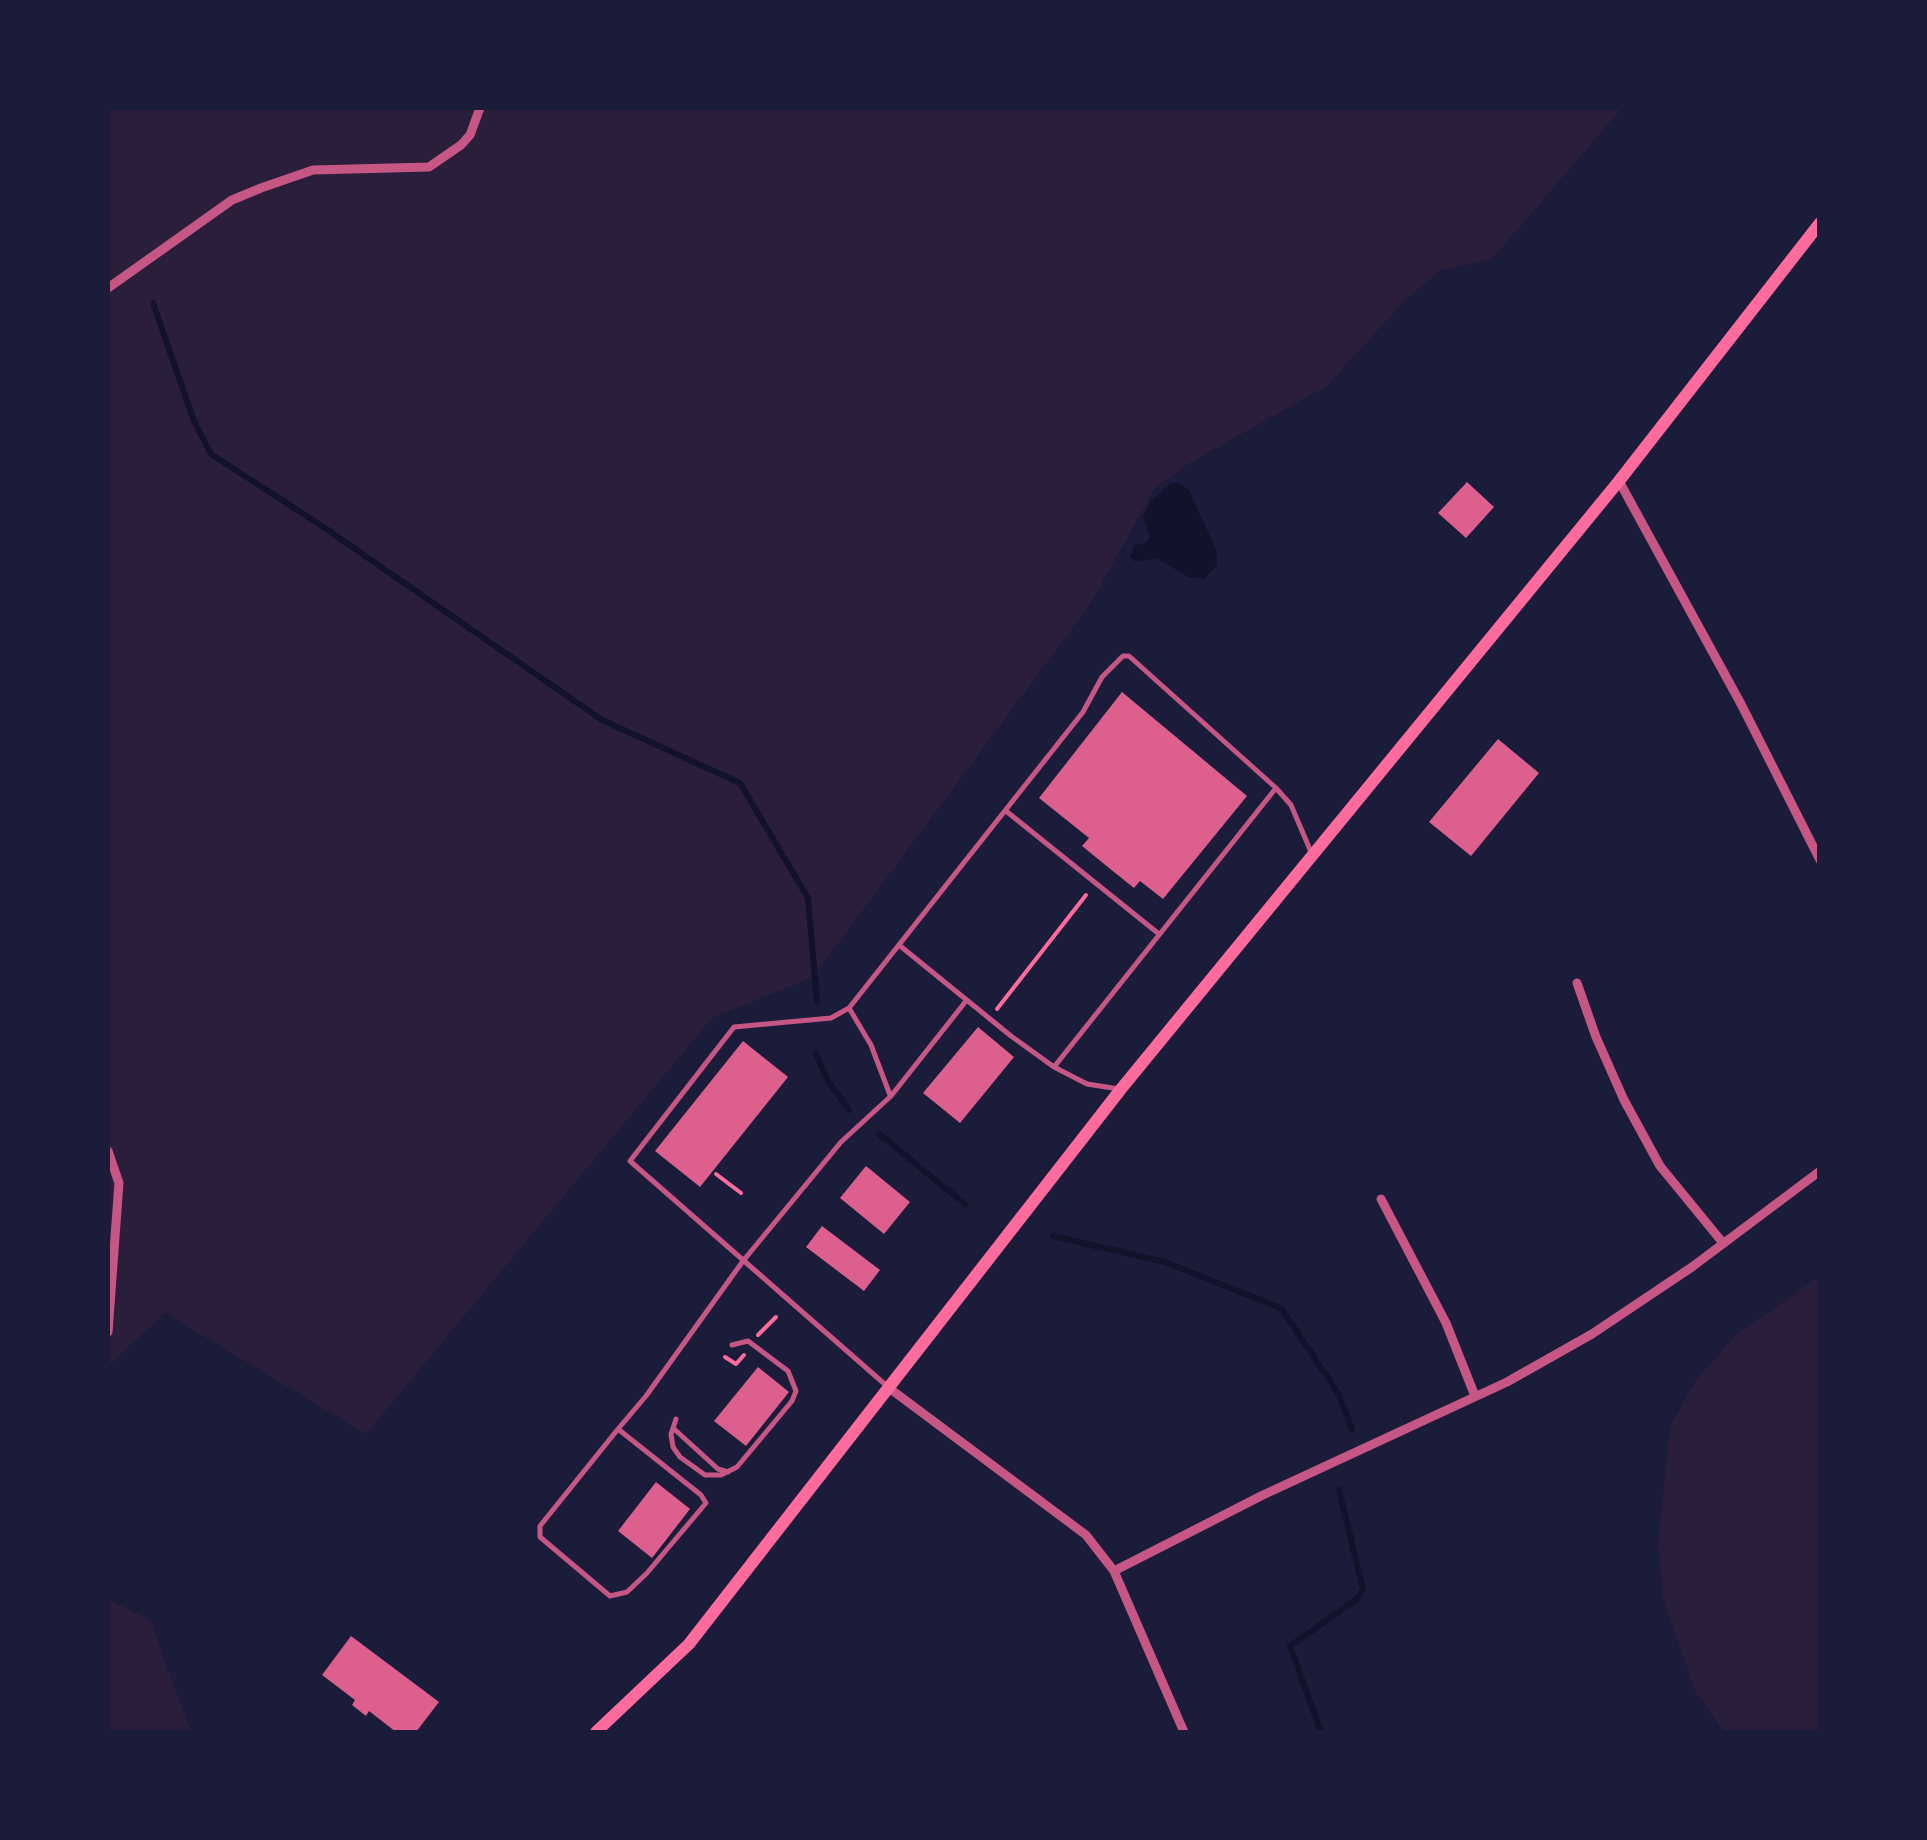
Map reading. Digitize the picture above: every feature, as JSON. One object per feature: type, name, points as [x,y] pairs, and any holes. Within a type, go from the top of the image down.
[{"type":"main road","points":[[596,1732],[689,1644],[1121,1089],[1619,480],[1820,223]]},
{"type":"street","points":[[108,288],[232,200],[274,183],[313,170],[429,167],[470,135],[480,108]]},
{"type":"street","points":[[1619,480],[1741,704],[1820,860]]},
{"type":"street","points":[[1577,982],[1617,1084],[1660,1166],[1723,1243]]},
{"type":"street","points":[[108,1151],[119,1182],[108,1332]]},
{"type":"street","points":[[1114,1571],[1263,1495],[1475,1396],[1592,1334],[1820,1171]]},
{"type":"street","points":[[1381,1198],[1446,1322],[1475,1396]]},
{"type":"street","points":[[889,1388],[1086,1536],[1114,1571],[1179,1731]]},
{"type":"lane","points":[[889,1388],[630,1161],[734,1028],[831,1018],[849,1008],[1083,712],[1102,677],[1124,656],[1129,656],[1276,788],[1291,804],[1312,854]]},
{"type":"lane","points":[[1054,1066],[1276,788]]},
{"type":"lane","points":[[1006,810],[1159,934]]},
{"type":"lane","points":[[899,946],[1054,1066],[1086,1084],[1121,1089]]},
{"type":"lane","points":[[618,1430],[706,1502],[648,1573],[627,1592],[610,1596],[540,1537],[540,1526],[555,1506],[646,1396],[743,1260],[840,1142],[891,1096],[966,1001]]},
{"type":"lane","points":[[849,1008],[871,1045],[891,1096]]},
{"type":"lane","points":[[676,1419],[673,1446],[705,1476],[728,1472],[737,1466],[792,1402],[796,1391],[788,1371],[748,1342],[732,1345]]},
{"type":"lane","points":[[673,1428],[718,1470],[728,1472]]},
{"type":"path","points":[[989,1019],[1086,895]]},
{"type":"path","points":[[716,1174],[741,1193]]},
{"type":"path","points":[[768,1324],[776,1318]]},
{"type":"shaded area","points":[[108,108],[1622,108],[1492,259],[1441,270],[1405,300],[1327,386],[1188,464],[1155,488],[1091,603],[813,977],[712,1018],[366,1434],[165,1313],[108,1366]]},
{"type":"shaded area","points":[[1171,483],[1189,490],[1217,552],[1217,565],[1204,579],[1188,577],[1156,558],[1136,562],[1130,557],[1134,546],[1150,537],[1143,516],[1152,500]]},
{"type":"shaded area","points":[[1819,1277],[1819,1732],[1725,1732],[1696,1693],[1663,1597],[1658,1544],[1670,1426],[1696,1380],[1736,1335]]},
{"type":"shaded area","points":[[108,1599],[150,1620],[191,1732],[108,1732]]},
{"type":"building","points":[[1467,482],[1494,507],[1466,538],[1438,513]]},
{"type":"building","points":[[1122,692],[1247,796],[1163,899],[1140,881],[1134,888],[1109,868],[1082,846],[1089,838],[1039,798]]},
{"type":"building","points":[[1498,739],[1539,773],[1471,856],[1429,822]]},
{"type":"building","points":[[978,1027],[1014,1057],[960,1123],[923,1093]]},
{"type":"building","points":[[743,1041],[788,1077],[700,1187],[655,1151]]},
{"type":"building","points":[[866,1166],[910,1202],[884,1234],[840,1198]]},
{"type":"building","points":[[822,1226],[880,1270],[864,1291],[806,1247]]},
{"type":"building","points":[[758,1367],[789,1392],[746,1446],[714,1421]]},
{"type":"building","points":[[656,1482],[690,1509],[652,1558],[618,1531]]},
{"type":"building","points":[[351,1636],[439,1702],[416,1732],[396,1732],[369,1711],[366,1716],[352,1705],[355,1700],[322,1675]]},
{"type":"waterway","points":[[153,303],[194,421],[211,454],[602,720],[740,783],[808,898],[817,1002]]},
{"type":"waterway","points":[[816,1054],[828,1081],[849,1110]]},
{"type":"waterway","points":[[879,1134],[965,1204]]},
{"type":"waterway","points":[[1053,1236],[1165,1262],[1281,1308],[1338,1393],[1352,1429]]},
{"type":"waterway","points":[[1321,1732],[1290,1646],[1357,1599],[1363,1589],[1339,1490]]}]
